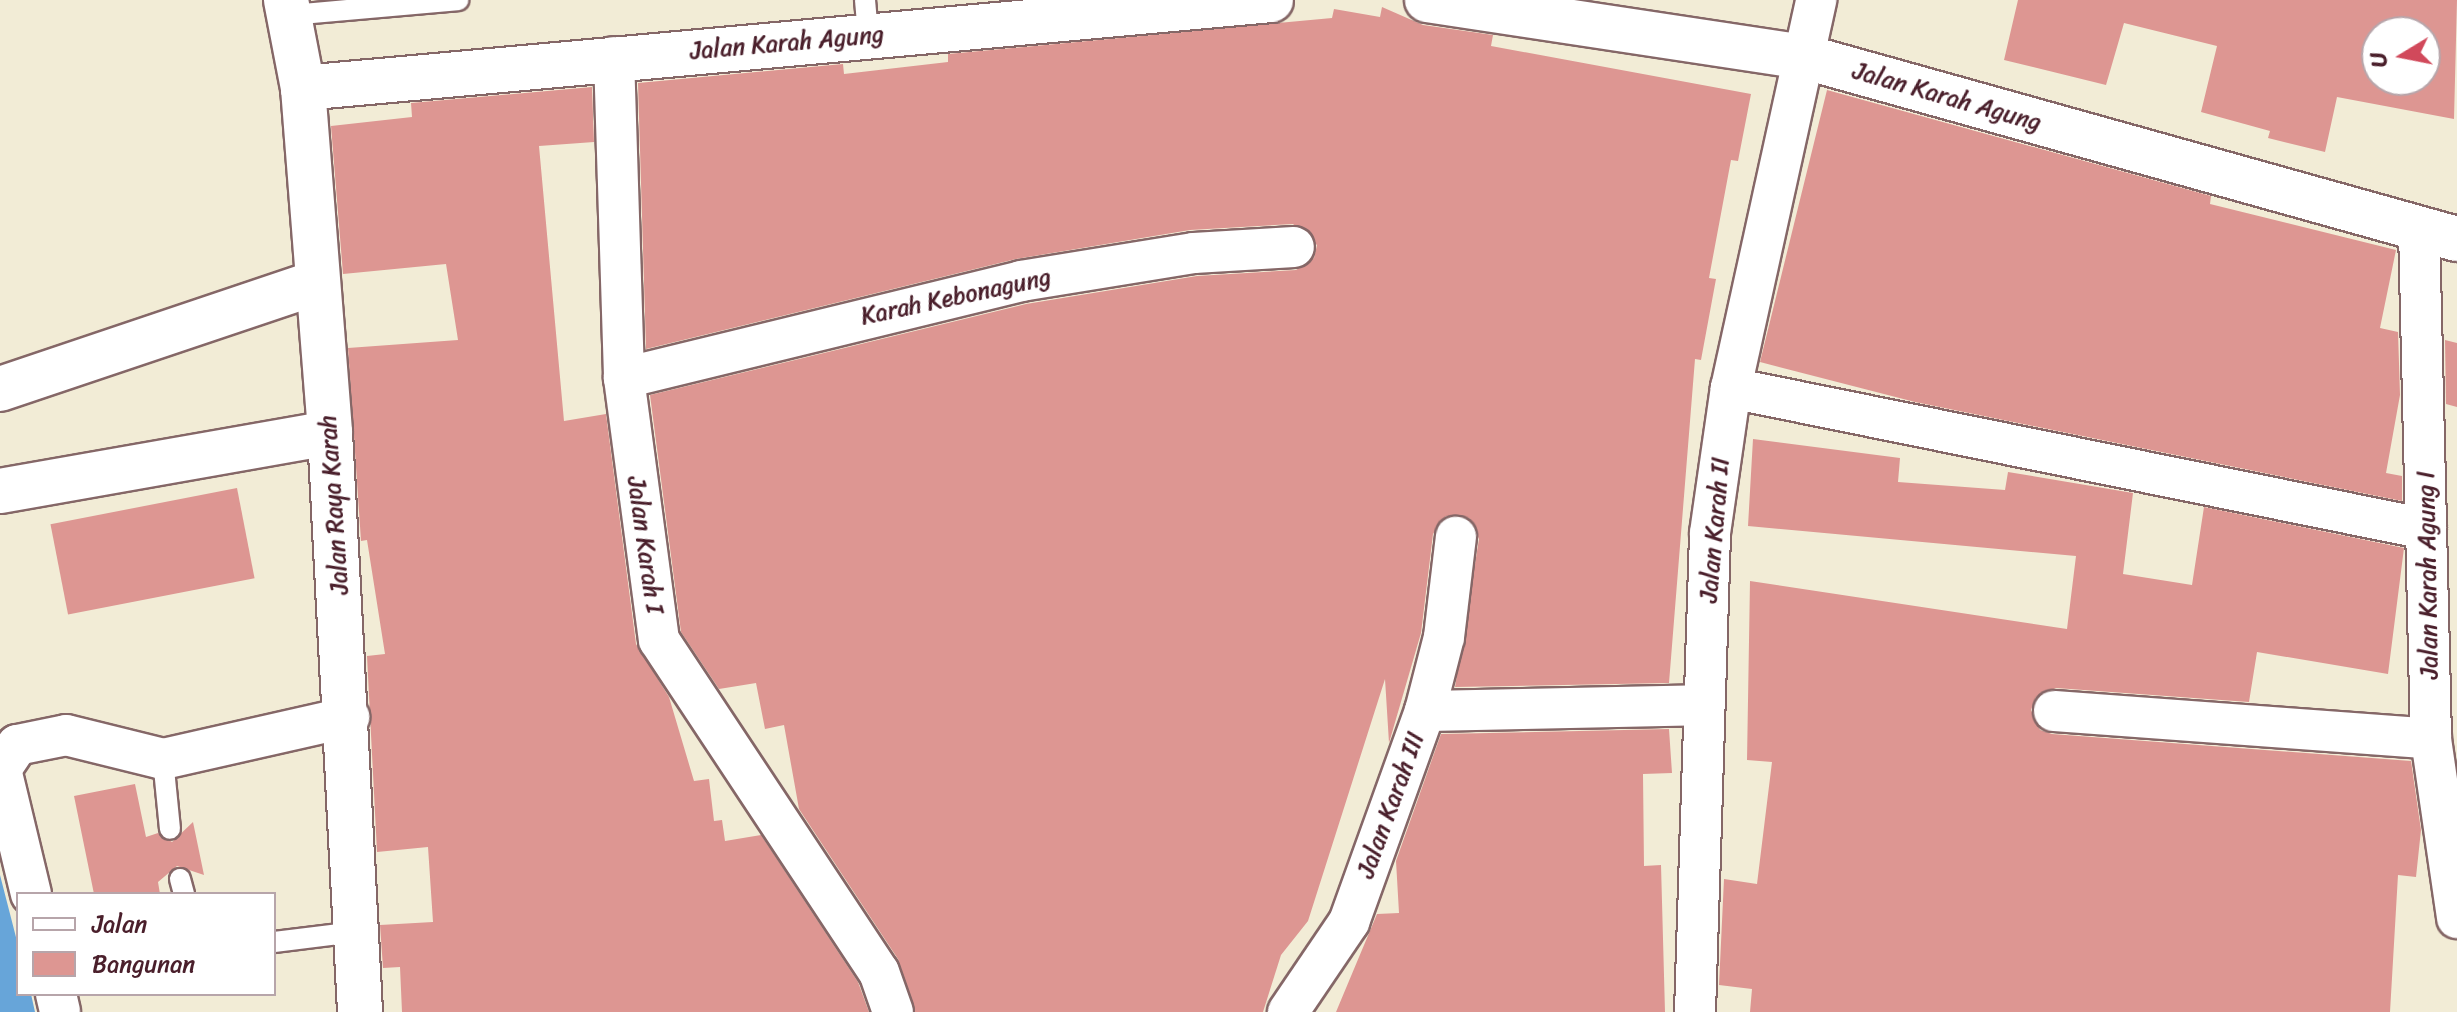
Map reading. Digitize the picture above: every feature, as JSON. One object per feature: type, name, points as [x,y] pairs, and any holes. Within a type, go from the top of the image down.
[{"type":"street","name":"Jalan Karah Agung","points":[[303,88],[614,57],[866,18],[1271,0]]},
{"type":"street","name":"Jalan Karah Agung","points":[[1427,0],[1809,58],[2438,234]]},
{"type":"street","name":"Jalan Karah II","points":[[1695,1012],[1710,533],[1731,388],[1809,58],[1816,0]]},
{"type":"street","name":"Jalan Raya Karah","points":[[289,8],[303,88],[315,283],[330,433],[349,717],[360,1012]]},
{"type":"street","name":"Jalan Karah I","points":[[614,57],[624,378],[659,640],[879,972],[893,1012]]},
{"type":"street","name":"Jalan Karah Agung I","points":[[2438,234],[2426,529],[2443,616],[2431,739],[2457,918]]},
{"type":"street","name":"Karah Kebonagung","points":[[624,378],[1021,281],[1194,253],[1294,247]]},
{"type":"street","points":[[0,389],[315,283]]},
{"type":"street","points":[[1731,388],[2426,529]]},
{"type":"street","points":[[0,491],[330,433]]},
{"type":"street","points":[[1425,711],[1444,637],[1456,537]]},
{"type":"street","name":"Jalan Karah III","points":[[1288,1012],[1349,922],[1425,711],[1703,705]]},
{"type":"street","points":[[2054,711],[2431,739]]},
{"type":"street","points":[[31,892],[1,769],[9,751],[66,735],[163,759],[349,717]]},
{"type":"lane","points":[[289,8],[458,0]]},
{"type":"lane","points":[[163,759],[170,829]]},
{"type":"lane","points":[[276,942],[356,932]]},
{"type":"water","points":[[0,875],[16,937],[16,996],[31,996],[35,1012],[0,1012]]},
{"type":"building","points":[[2018,0],[2457,0],[2454,119],[2337,97],[2325,152],[2268,138],[2270,131],[2201,112],[2217,46],[2124,23],[2106,85],[2004,60]]},
{"type":"building","points":[[1382,7],[1423,25],[1493,35],[1491,46],[1751,94],[1738,161],[1731,160],[1709,278],[1716,279],[1701,360],[1695,359],[1669,683],[1455,687],[1479,539],[1469,518],[1446,516],[1433,534],[1421,633],[1389,743],[1385,679],[1308,921],[1281,955],[1263,1012],[915,1012],[898,959],[799,809],[784,725],[765,729],[756,683],[719,689],[681,632],[650,395],[1026,304],[1197,276],[1296,270],[1314,258],[1317,245],[1293,224],[1190,230],[1016,259],[646,349],[638,83],[843,64],[844,74],[948,62],[948,54],[1332,18],[1334,9],[1380,17]]},
{"type":"building","points":[[592,87],[594,142],[539,146],[564,421],[606,414],[636,644],[669,697],[694,781],[709,779],[714,821],[722,820],[725,841],[761,835],[858,982],[869,1012],[402,1012],[400,967],[383,968],[380,925],[433,922],[428,847],[377,852],[367,656],[385,654],[367,540],[361,541],[348,348],[458,340],[446,264],[343,274],[331,126],[412,117],[411,103]]},
{"type":"building","points":[[1827,90],[2211,196],[2210,204],[2396,250],[2380,328],[2398,332],[2400,395],[2386,473],[2402,476],[2402,501],[1915,402],[1760,362]]},
{"type":"building","points":[[2445,340],[2457,343],[2457,407],[2446,404]]},
{"type":"building","points":[[1753,439],[1900,458],[1898,482],[2005,490],[2008,472],[2133,493],[2123,574],[2192,585],[2204,507],[2404,548],[2388,674],[2257,652],[2249,702],[2056,688],[2036,697],[2031,710],[2040,730],[2052,734],[2411,761],[2421,830],[2416,877],[2398,875],[2390,1012],[1750,1012],[1752,989],[1719,985],[1724,879],[1757,884],[1772,762],[1747,760],[1750,581],[2067,629],[2076,556],[1748,526]]},
{"type":"building","points":[[237,488],[255,578],[68,615],[50,524]]},
{"type":"building","points":[[1669,729],[1672,773],[1643,774],[1644,866],[1661,865],[1665,1012],[1336,1012],[1377,914],[1399,913],[1396,861],[1441,734]]},
{"type":"building","points":[[135,784],[146,837],[158,833],[172,842],[193,822],[204,875],[177,866],[158,882],[160,892],[94,892],[74,796]]}]
